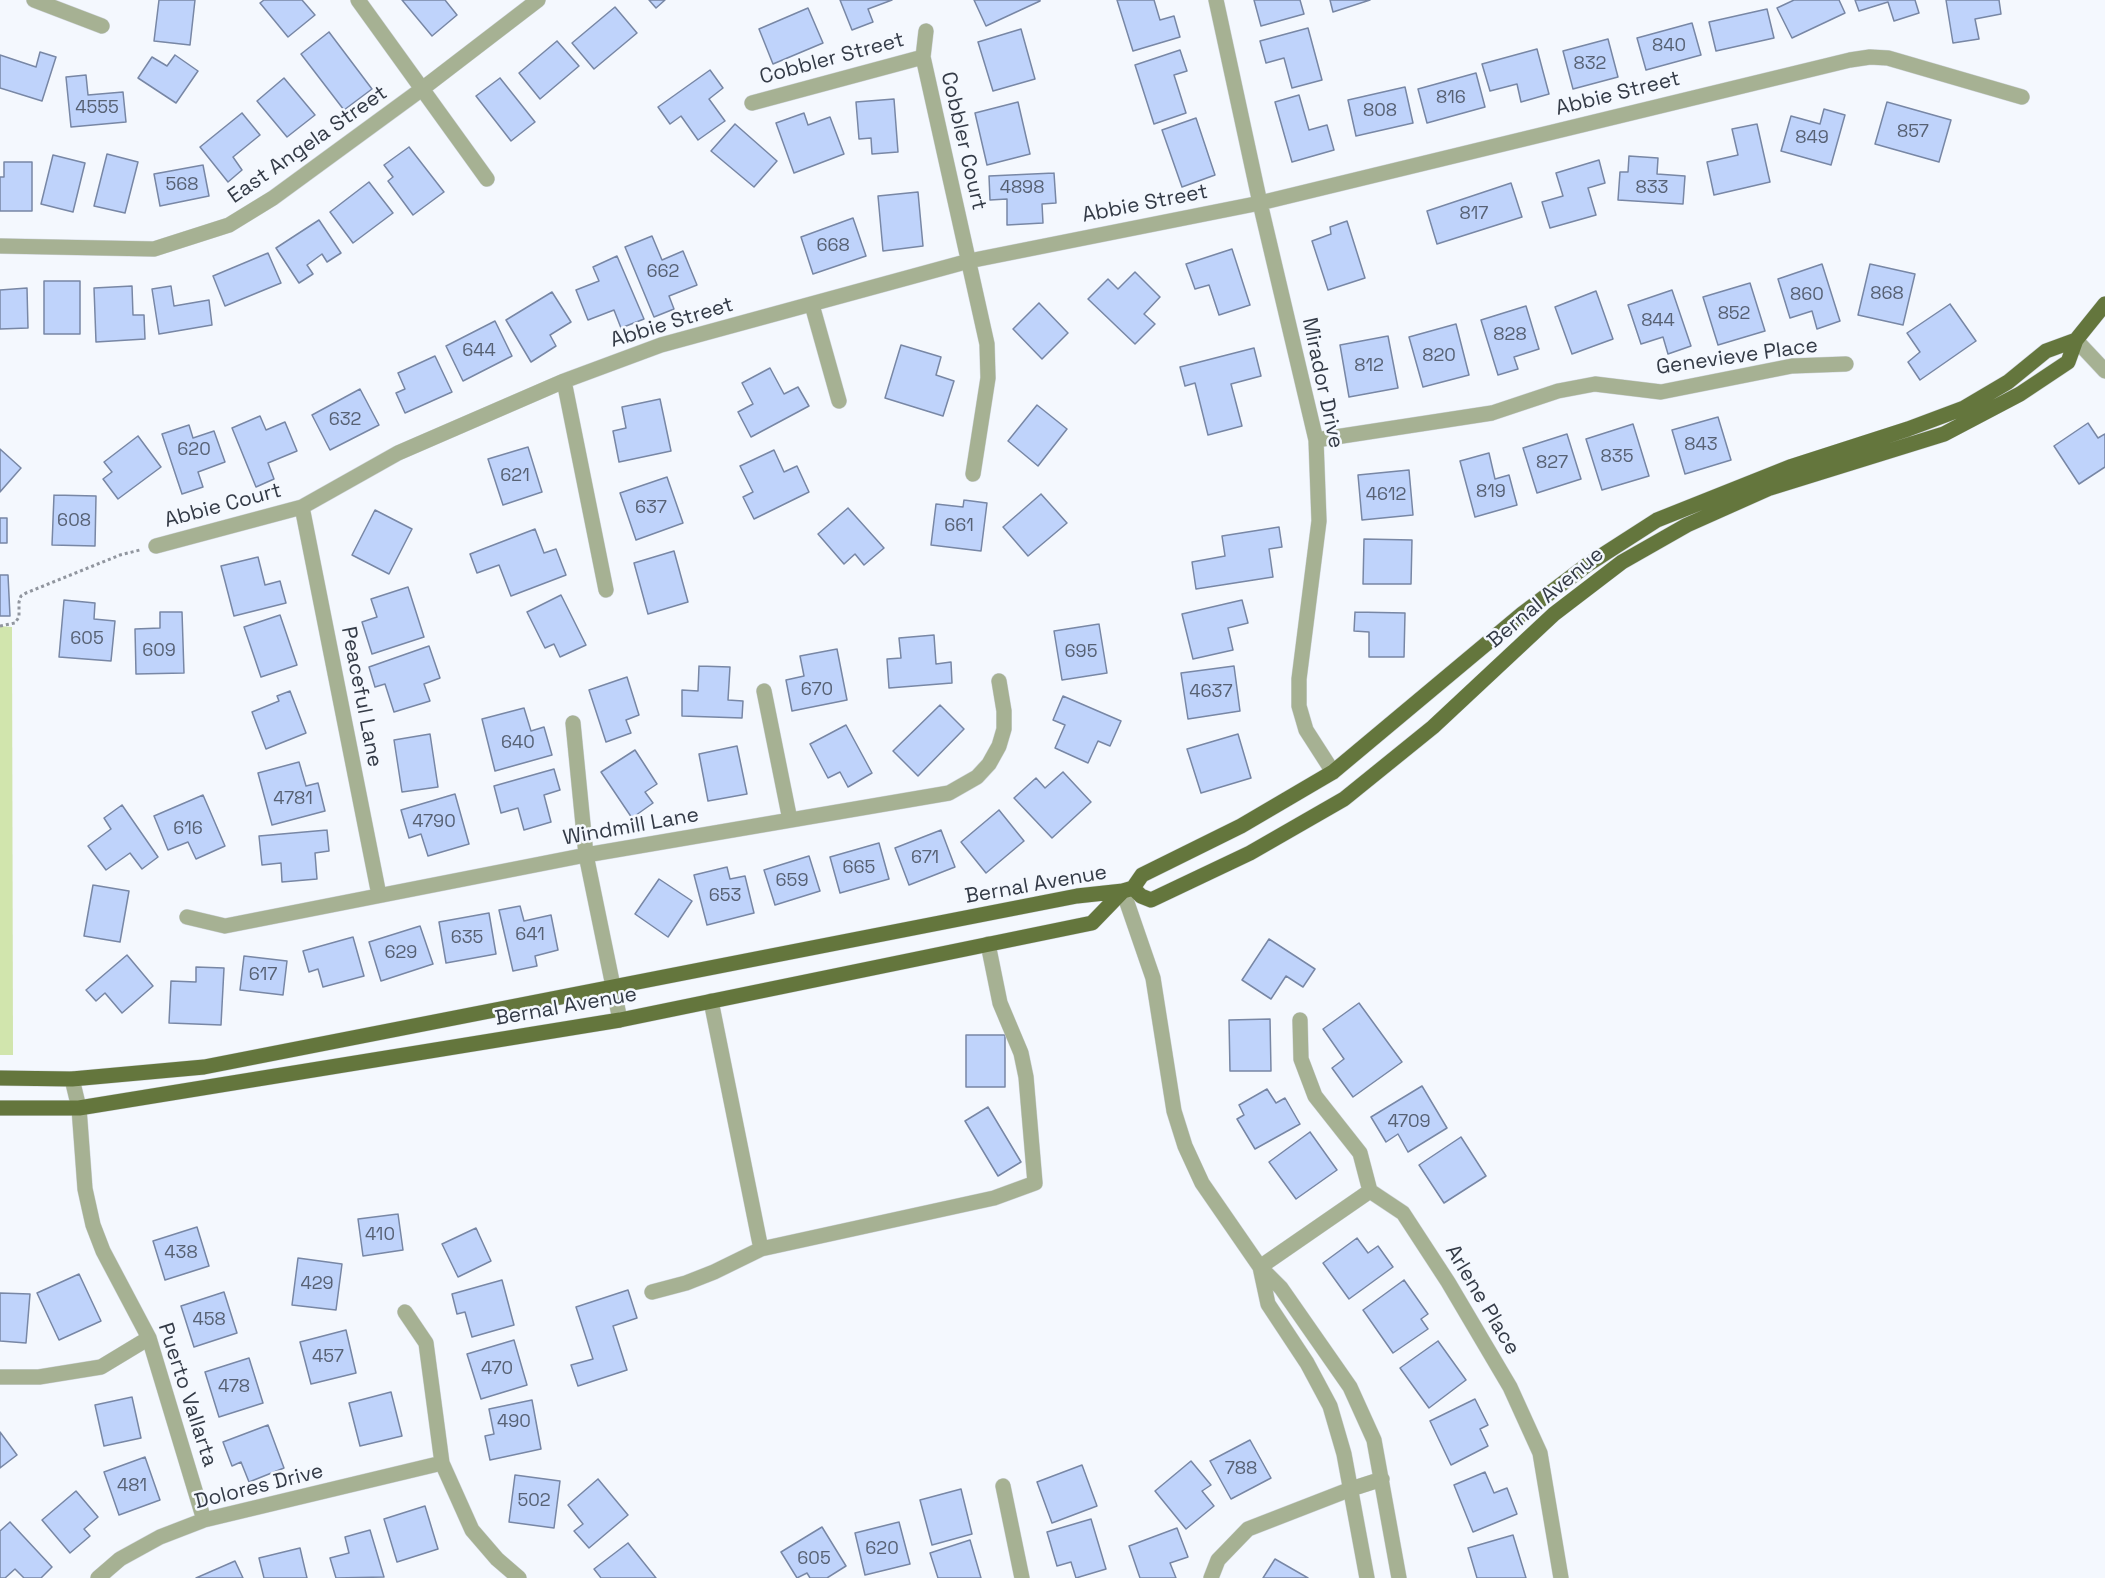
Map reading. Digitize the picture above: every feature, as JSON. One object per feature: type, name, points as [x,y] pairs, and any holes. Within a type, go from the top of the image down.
[{"type":"main road","name":"Bernal Avenue","points":[[0,1078],[72,1079],[204,1067],[1077,896],[1128,889],[1151,900],[1250,853],[1344,799],[1433,727],[1554,614],[1622,562],[1687,525],[1770,488],[1944,434],[2020,394],[2068,362],[2076,340],[2105,304]]},
{"type":"main road","name":"Bernal Avenue","points":[[0,1108],[79,1108],[620,1020],[1092,922],[1142,875],[1241,826],[1333,772],[1522,614],[1587,565],[1657,520],[1790,467],[1908,429],[1964,408],[2008,382],[2046,351],[2076,340]]},
{"type":"street","points":[[34,0],[102,26]]},
{"type":"street","points":[[358,0],[487,179]]},
{"type":"street","name":"East Angela Street","points":[[0,246],[154,249],[230,225],[273,198],[422,89],[538,0]]},
{"type":"street","name":"Mirador Drive","points":[[1216,0],[1260,203],[1316,440],[1319,520],[1299,679],[1299,706],[1306,730],[1333,772]]},
{"type":"street","name":"Cobbler Court","points":[[926,31],[922,57],[987,344],[988,378],[973,474]]},
{"type":"street","name":"Cobbler Street","points":[[752,103],[922,57]]},
{"type":"street","name":"Abbie Street","points":[[302,507],[398,453],[564,381],[661,345],[969,261],[1260,203],[1850,60],[1888,57],[2022,97]]},
{"type":"street","points":[[812,305],[839,401]]},
{"type":"street","points":[[2076,340],[2105,371]]},
{"type":"street","name":"Genevieve Place","points":[[1316,440],[1492,413],[1558,391],[1595,384],[1661,392],[1792,366],[1846,364]]},
{"type":"street","points":[[564,381],[606,590]]},
{"type":"street","name":"Abbie Court","points":[[156,546],[302,507]]},
{"type":"street","name":"Peaceful Lane","points":[[302,507],[379,895]]},
{"type":"street","name":"Windmill Lane","points":[[187,917],[225,926],[586,855],[949,793],[977,777],[989,764],[999,746],[1004,729],[1004,711],[999,681]]},
{"type":"street","points":[[764,691],[790,820]]},
{"type":"street","points":[[573,723],[586,855],[620,1020]]},
{"type":"street","points":[[1128,889],[1153,978],[1174,1111],[1185,1146],[1202,1183],[1260,1267],[1281,1288],[1350,1387],[1374,1440],[1399,1578]]},
{"type":"street","points":[[652,1292],[714,1272],[760,1249],[994,1198],[1035,1183],[1026,1077],[1021,1053],[1000,1003],[988,944]]},
{"type":"street","points":[[711,1001],[760,1249]]},
{"type":"street","points":[[1260,1267],[1370,1191],[1360,1153],[1315,1096],[1301,1059],[1300,1020]]},
{"type":"street","name":"Puerto Vallarta","points":[[72,1079],[79,1108],[85,1189],[93,1225],[103,1251],[149,1338],[204,1520]]},
{"type":"street","name":"Arlene Place","points":[[1370,1191],[1403,1213],[1448,1282],[1510,1387],[1540,1453],[1561,1578]]},
{"type":"street","points":[[1260,1267],[1268,1304],[1307,1363],[1330,1406],[1344,1454],[1367,1578]]},
{"type":"street","points":[[405,1312],[426,1343],[442,1463],[472,1530],[497,1559],[519,1578]]},
{"type":"street","points":[[0,1377],[39,1377],[101,1367],[149,1338]]},
{"type":"street","name":"Dolores Drive","points":[[98,1578],[120,1559],[160,1537],[204,1520],[442,1463]]},
{"type":"street","points":[[1211,1578],[1218,1560],[1248,1529],[1350,1489],[1382,1479]]},
{"type":"street","points":[[1003,1486],[1022,1578]]},
{"type":"path","points":[[0,626],[15,623],[19,616],[18,602],[26,593],[120,555],[156,546]]},
{"type":"green space","points":[[0,626],[12,627],[13,1055],[0,1055]]},
{"type":"building","points":[[159,0],[195,0],[190,45],[154,41]]},
{"type":"building","points":[[264,0],[302,0],[315,15],[288,37],[260,3]]},
{"type":"building","points":[[402,0],[445,0],[457,15],[432,36]]},
{"type":"building","points":[[649,0],[665,0],[656,8]]},
{"type":"building","points":[[840,0],[892,0],[868,9],[873,22],[852,30]]},
{"type":"building","points":[[974,0],[1040,0],[1040,1],[986,26]]},
{"type":"building","points":[[1117,0],[1154,0],[1160,20],[1174,16],[1180,37],[1133,51]]},
{"type":"building","points":[[1254,0],[1300,0],[1304,14],[1261,26]]},
{"type":"building","points":[[1330,0],[1370,0],[1333,12]]},
{"type":"building","points":[[1794,0],[1839,0],[1845,13],[1792,38],[1777,8]]},
{"type":"building","points":[[1855,0],[1915,0],[1919,13],[1894,21],[1888,2],[1859,11]]},
{"type":"building","points":[[1946,0],[1999,0],[2001,14],[1975,19],[1979,39],[1953,43]]},
{"type":"building","points":[[615,7],[637,33],[594,69],[572,43]]},
{"type":"building","points":[[808,8],[823,43],[773,64],[759,29]]},
{"type":"building","points":[[1767,9],[1774,38],[1716,51],[1709,22]]},
{"type":"building","points":[[1692,23],[1701,55],[1646,70],[1637,38]]},
{"type":"building","points":[[1308,28],[1322,80],[1292,88],[1284,58],[1266,63],[1260,41]]},
{"type":"building","points":[[1021,29],[1035,79],[993,91],[978,42]]},
{"type":"building","points":[[329,32],[372,89],[344,110],[301,54]]},
{"type":"building","points":[[1608,39],[1618,77],[1573,89],[1563,51]]},
{"type":"building","points":[[557,41],[579,66],[540,99],[519,73]]},
{"type":"building","points":[[1537,49],[1549,94],[1521,102],[1517,84],[1490,91],[1482,64]]},
{"type":"building","points":[[1180,50],[1187,71],[1174,75],[1186,113],[1154,124],[1135,65]]},
{"type":"building","points":[[40,52],[56,57],[42,101],[0,88],[0,55],[36,67]]},
{"type":"building","points":[[175,55],[198,71],[176,103],[138,78],[152,57],[167,66]]},
{"type":"building","points":[[710,70],[723,88],[709,99],[725,121],[698,140],[681,116],[670,124],[658,107]]},
{"type":"building","points":[[1476,73],[1485,107],[1427,123],[1418,89]]},
{"type":"building","points":[[86,75],[88,95],[123,92],[126,122],[71,127],[66,77]]},
{"type":"building","points":[[284,78],[315,115],[287,137],[257,101]]},
{"type":"building","points":[[500,78],[535,122],[511,141],[476,96]]},
{"type":"building","points":[[1405,87],[1413,123],[1356,136],[1348,100]]},
{"type":"building","points":[[1299,95],[1309,130],[1327,125],[1334,150],[1292,162],[1275,102]]},
{"type":"building","points":[[894,99],[898,152],[872,154],[871,138],[859,139],[856,102]]},
{"type":"building","points":[[1018,102],[1030,154],[987,165],[975,113]]},
{"type":"building","points":[[1887,102],[1951,120],[1939,162],[1875,144]]},
{"type":"building","points":[[1824,109],[1845,115],[1831,165],[1781,151],[1791,116],[1820,124]]},
{"type":"building","points":[[242,113],[260,135],[233,157],[242,170],[228,182],[200,147]]},
{"type":"building","points":[[804,113],[808,125],[830,117],[844,154],[794,173],[776,123]]},
{"type":"building","points":[[1196,118],[1215,175],[1182,187],[1162,130]]},
{"type":"building","points":[[735,124],[777,161],[754,187],[711,151]]},
{"type":"building","points":[[1757,124],[1770,182],[1714,195],[1707,162],[1738,155],[1732,129]]},
{"type":"building","points":[[409,147],[444,192],[413,215],[388,181],[393,177],[384,165]]},
{"type":"building","points":[[107,154],[138,162],[125,213],[94,206]]},
{"type":"building","points":[[53,155],[85,163],[73,212],[41,204]]},
{"type":"building","points":[[1629,156],[1658,158],[1657,174],[1685,176],[1683,204],[1618,200],[1620,172],[1628,172]]},
{"type":"building","points":[[1599,160],[1605,183],[1588,188],[1596,215],[1550,228],[1542,202],[1563,196],[1556,173]]},
{"type":"building","points":[[4,162],[32,162],[32,211],[0,211],[0,177],[4,177]]},
{"type":"building","points":[[203,165],[209,196],[160,206],[154,174]]},
{"type":"building","points":[[1054,173],[1056,203],[1042,204],[1043,223],[1007,225],[1007,199],[990,200],[989,176]]},
{"type":"building","points":[[369,182],[393,213],[353,243],[330,212]]},
{"type":"building","points":[[1511,183],[1522,217],[1437,244],[1427,211]]},
{"type":"building","points":[[918,192],[923,246],[883,251],[878,196]]},
{"type":"building","points":[[853,218],[866,256],[813,274],[801,237]]},
{"type":"building","points":[[319,220],[341,253],[327,262],[322,254],[307,265],[313,274],[299,283],[276,248]]},
{"type":"building","points":[[1347,221],[1365,278],[1328,290],[1312,241],[1331,234],[1330,227]]},
{"type":"building","points":[[652,236],[662,260],[683,251],[697,285],[669,296],[674,309],[654,317],[625,247]]},
{"type":"building","points":[[1232,249],[1250,305],[1219,315],[1209,285],[1195,289],[1186,264]]},
{"type":"building","points":[[268,253],[281,283],[225,306],[213,276]]},
{"type":"building","points":[[617,256],[644,319],[621,328],[614,310],[588,320],[576,290],[599,281],[593,267]]},
{"type":"building","points":[[1822,264],[1840,321],[1817,329],[1812,311],[1790,318],[1778,279]]},
{"type":"building","points":[[1870,264],[1915,274],[1903,325],[1858,315]]},
{"type":"building","points":[[1135,272],[1160,297],[1144,314],[1155,324],[1135,344],[1088,299],[1108,279],[1118,289]]},
{"type":"building","points":[[44,281],[80,281],[80,334],[44,334]]},
{"type":"building","points":[[1750,283],[1765,331],[1718,345],[1703,297]]},
{"type":"building","points":[[132,286],[133,315],[144,315],[145,339],[96,342],[94,288]]},
{"type":"building","points":[[171,286],[174,306],[209,300],[212,325],[159,334],[152,289]]},
{"type":"building","points":[[27,288],[28,328],[0,329],[0,290]]},
{"type":"building","points":[[1672,290],[1691,346],[1668,354],[1663,337],[1641,344],[1628,305]]},
{"type":"building","points":[[1596,291],[1613,339],[1572,354],[1555,307]]},
{"type":"building","points":[[552,292],[571,322],[550,335],[556,346],[531,362],[506,320]]},
{"type":"building","points":[[1039,303],[1068,333],[1042,359],[1013,329]]},
{"type":"building","points":[[1950,304],[1976,341],[1920,380],[1908,362],[1920,352],[1907,333]]},
{"type":"building","points":[[1526,306],[1539,349],[1514,357],[1518,369],[1498,375],[1481,320]]},
{"type":"building","points":[[495,321],[512,356],[463,381],[446,346]]},
{"type":"building","points":[[1456,324],[1469,375],[1423,387],[1409,337]]},
{"type":"building","points":[[1388,336],[1398,388],[1349,397],[1340,345]]},
{"type":"building","points":[[901,345],[941,357],[936,375],[954,381],[943,416],[885,398]]},
{"type":"building","points":[[1254,348],[1261,376],[1231,384],[1242,426],[1208,435],[1195,383],[1185,386],[1180,367]]},
{"type":"building","points":[[435,356],[452,392],[405,413],[396,393],[405,389],[398,373]]},
{"type":"building","points":[[770,368],[784,394],[798,387],[809,406],[751,437],[738,412],[753,404],[742,383]]},
{"type":"building","points":[[360,389],[379,425],[330,450],[312,415]]},
{"type":"building","points":[[660,399],[671,451],[619,462],[613,431],[626,428],[622,407]]},
{"type":"building","points":[[1037,405],[1067,429],[1038,466],[1008,441]]},
{"type":"building","points":[[260,416],[266,430],[285,422],[297,451],[268,463],[274,479],[256,487],[232,428]]},
{"type":"building","points":[[1718,417],[1731,460],[1685,474],[1672,430]]},
{"type":"building","points":[[2088,423],[2098,438],[2105,434],[2105,467],[2079,484],[2054,446]]},
{"type":"building","points":[[1633,424],[1649,476],[1602,490],[1586,439]]},
{"type":"building","points":[[189,425],[193,438],[214,431],[225,462],[198,472],[203,487],[182,494],[162,434]]},
{"type":"building","points":[[1567,434],[1581,479],[1537,493],[1523,448]]},
{"type":"building","points":[[138,436],[161,467],[118,499],[103,479],[112,472],[104,462]]},
{"type":"building","points":[[528,447],[542,492],[503,505],[488,459]]},
{"type":"building","points":[[0,449],[21,468],[0,492]]},
{"type":"building","points":[[774,450],[784,472],[797,466],[809,492],[754,519],[743,497],[753,492],[740,466]]},
{"type":"building","points":[[1489,453],[1495,479],[1509,475],[1517,505],[1475,517],[1460,461]]},
{"type":"building","points":[[1409,470],[1413,515],[1362,520],[1358,475]]},
{"type":"building","points":[[667,477],[683,523],[636,540],[620,493]]},
{"type":"building","points":[[1041,494],[1067,523],[1028,556],[1003,527]]},
{"type":"building","points":[[54,495],[96,496],[95,546],[52,545]]},
{"type":"building","points":[[964,500],[987,503],[981,551],[931,545],[936,504],[963,507]]},
{"type":"building","points":[[848,508],[884,548],[864,565],[855,554],[844,564],[818,534]]},
{"type":"building","points":[[375,510],[412,529],[389,574],[352,555]]},
{"type":"building","points":[[0,518],[7,518],[7,543],[0,543]]},
{"type":"building","points":[[1279,527],[1282,547],[1269,549],[1273,577],[1196,589],[1192,562],[1225,556],[1222,536]]},
{"type":"building","points":[[535,529],[544,553],[556,549],[566,575],[511,596],[499,565],[477,573],[470,554]]},
{"type":"building","points":[[1364,539],[1412,540],[1411,584],[1363,584]]},
{"type":"building","points":[[674,551],[688,602],[648,614],[634,563]]},
{"type":"building","points":[[258,557],[265,585],[280,581],[286,603],[234,616],[221,566]]},
{"type":"building","points":[[0,575],[8,575],[10,616],[0,616]]},
{"type":"building","points":[[408,587],[424,637],[372,654],[362,622],[377,617],[371,599]]},
{"type":"building","points":[[561,595],[586,645],[560,657],[554,644],[545,648],[527,612]]},
{"type":"building","points":[[64,600],[95,603],[94,619],[115,621],[111,661],[59,657]]},
{"type":"building","points":[[1242,600],[1248,623],[1228,628],[1233,650],[1193,659],[1182,614]]},
{"type":"building","points":[[160,612],[182,612],[184,673],[136,674],[135,629],[160,628]]},
{"type":"building","points":[[1355,612],[1405,613],[1404,657],[1369,657],[1369,632],[1354,631]]},
{"type":"building","points":[[280,615],[297,665],[261,677],[244,627]]},
{"type":"building","points":[[1099,624],[1107,673],[1062,680],[1054,631]]},
{"type":"building","points":[[934,635],[936,664],[951,662],[952,683],[889,688],[887,659],[901,658],[899,638]]},
{"type":"building","points":[[429,646],[440,678],[424,684],[430,701],[394,712],[385,684],[375,687],[369,667]]},
{"type":"building","points":[[837,649],[847,700],[792,711],[786,680],[804,676],[800,656]]},
{"type":"building","points":[[699,666],[730,667],[728,700],[743,701],[742,718],[682,716],[682,690],[698,691]]},
{"type":"building","points":[[1234,666],[1240,711],[1188,719],[1181,673]]},
{"type":"building","points":[[627,677],[639,715],[626,720],[631,733],[606,742],[589,690]]},
{"type":"building","points":[[290,691],[306,733],[266,749],[252,712],[279,701],[277,696]]},
{"type":"building","points":[[1063,696],[1121,721],[1110,746],[1098,741],[1088,763],[1055,748],[1065,725],[1053,720]]},
{"type":"building","points":[[940,705],[964,729],[918,776],[893,751]]},
{"type":"building","points":[[524,708],[531,731],[544,727],[552,755],[495,771],[482,719]]},
{"type":"building","points":[[846,725],[872,773],[848,787],[840,772],[828,778],[810,744]]},
{"type":"building","points":[[430,734],[438,787],[402,792],[394,740]]},
{"type":"building","points":[[1238,734],[1251,778],[1201,793],[1187,749]]},
{"type":"building","points":[[737,746],[747,794],[708,801],[699,754]]},
{"type":"building","points":[[635,750],[657,784],[645,792],[653,803],[632,818],[601,772]]},
{"type":"building","points":[[299,762],[306,786],[318,783],[325,811],[272,825],[258,773]]},
{"type":"building","points":[[554,769],[560,790],[544,795],[551,822],[524,830],[518,808],[501,813],[494,786]]},
{"type":"building","points":[[1063,772],[1091,802],[1052,838],[1014,798],[1036,778],[1045,788]]},
{"type":"building","points":[[455,794],[469,844],[428,856],[421,834],[409,838],[401,810]]},
{"type":"building","points":[[203,795],[225,846],[196,859],[188,842],[168,850],[154,816]]},
{"type":"building","points":[[122,805],[158,857],[142,869],[130,853],[106,870],[88,846],[111,829],[104,818]]},
{"type":"building","points":[[999,810],[1024,841],[986,873],[961,842]]},
{"type":"building","points":[[327,830],[329,851],[315,853],[317,879],[282,882],[281,863],[262,865],[259,836]]},
{"type":"building","points":[[941,830],[955,867],[909,885],[895,848]]},
{"type":"building","points":[[879,843],[889,879],[840,893],[830,857]]},
{"type":"building","points":[[809,856],[820,891],[775,905],[764,870]]},
{"type":"building","points":[[727,867],[730,879],[745,876],[754,913],[707,925],[694,875]]},
{"type":"building","points":[[659,879],[692,901],[668,937],[635,914]]},
{"type":"building","points":[[93,885],[129,891],[120,942],[84,936]]},
{"type":"building","points":[[520,906],[524,921],[551,915],[558,950],[535,956],[537,966],[513,971],[499,910]]},
{"type":"building","points":[[489,913],[496,954],[446,963],[439,922]]},
{"type":"building","points":[[420,926],[433,964],[381,981],[369,942]]},
{"type":"building","points":[[353,937],[364,976],[323,987],[318,969],[309,972],[303,951]]},
{"type":"building","points":[[1269,939],[1315,969],[1303,987],[1286,976],[1271,999],[1242,980]]},
{"type":"building","points":[[127,955],[153,986],[122,1013],[105,993],[96,1001],[86,990]]},
{"type":"building","points":[[244,956],[287,961],[283,995],[240,990]]},
{"type":"building","points":[[196,967],[224,968],[221,1025],[169,1023],[171,981],[196,982]]},
{"type":"building","points":[[1359,1003],[1402,1062],[1353,1097],[1332,1068],[1344,1059],[1323,1029]]},
{"type":"building","points":[[1270,1019],[1271,1071],[1230,1071],[1229,1020]]},
{"type":"building","points":[[966,1035],[1005,1035],[1005,1087],[966,1087]]},
{"type":"building","points":[[1422,1086],[1447,1128],[1408,1152],[1398,1134],[1386,1142],[1371,1117]]},
{"type":"building","points":[[1267,1089],[1276,1103],[1285,1098],[1300,1124],[1255,1149],[1237,1119],[1244,1115],[1239,1105]]},
{"type":"building","points":[[988,1107],[1021,1162],[998,1176],[965,1121]]},
{"type":"building","points":[[1310,1132],[1337,1170],[1296,1199],[1269,1162]]},
{"type":"building","points":[[1461,1137],[1486,1176],[1444,1203],[1419,1165]]},
{"type":"building","points":[[398,1214],[403,1250],[363,1256],[358,1219]]},
{"type":"building","points":[[197,1227],[209,1266],[165,1280],[153,1241]]},
{"type":"building","points":[[476,1228],[491,1261],[458,1277],[442,1244]]},
{"type":"building","points":[[1357,1238],[1368,1253],[1378,1246],[1393,1267],[1349,1299],[1323,1263]]},
{"type":"building","points":[[298,1258],[342,1264],[336,1310],[292,1305]]},
{"type":"building","points":[[79,1274],[101,1321],[59,1340],[37,1293]]},
{"type":"building","points":[[502,1280],[514,1325],[472,1337],[465,1312],[457,1314],[452,1294]]},
{"type":"building","points":[[1404,1280],[1428,1314],[1421,1319],[1428,1329],[1393,1353],[1363,1310]]},
{"type":"building","points":[[628,1290],[637,1318],[613,1326],[627,1370],[578,1386],[571,1365],[593,1359],[576,1307]]},
{"type":"building","points":[[224,1292],[237,1333],[194,1347],[181,1306]]},
{"type":"building","points":[[0,1293],[30,1294],[26,1343],[0,1341]]},
{"type":"building","points":[[346,1330],[356,1373],[311,1384],[300,1342]]},
{"type":"building","points":[[514,1340],[527,1385],[481,1399],[467,1354]]},
{"type":"building","points":[[1438,1341],[1466,1380],[1429,1408],[1400,1368]]},
{"type":"building","points":[[249,1358],[263,1403],[219,1417],[205,1372]]},
{"type":"building","points":[[391,1392],[402,1436],[360,1446],[349,1403]]},
{"type":"building","points":[[132,1397],[141,1438],[104,1446],[95,1405]]},
{"type":"building","points":[[1475,1399],[1488,1425],[1480,1429],[1488,1446],[1451,1465],[1430,1421]]},
{"type":"building","points":[[532,1400],[541,1449],[490,1460],[485,1436],[494,1434],[489,1409]]},
{"type":"building","points":[[268,1425],[284,1468],[249,1482],[241,1462],[232,1466],[223,1442]]},
{"type":"building","points":[[0,1432],[17,1455],[0,1468]]},
{"type":"building","points":[[1250,1440],[1271,1478],[1231,1499],[1210,1461]]},
{"type":"building","points":[[145,1457],[160,1500],[119,1515],[104,1472]]},
{"type":"building","points":[[1191,1461],[1211,1485],[1202,1491],[1214,1506],[1186,1529],[1155,1491]]},
{"type":"building","points":[[1082,1465],[1097,1506],[1052,1523],[1037,1482]]},
{"type":"building","points":[[1485,1472],[1494,1493],[1507,1488],[1517,1514],[1473,1532],[1454,1485]]},
{"type":"building","points":[[515,1475],[560,1481],[554,1528],[509,1522]]},
{"type":"building","points":[[598,1479],[628,1515],[589,1548],[574,1531],[583,1524],[568,1505]]},
{"type":"building","points":[[961,1489],[972,1534],[932,1545],[920,1500]]},
{"type":"building","points":[[76,1491],[98,1517],[84,1529],[90,1536],[70,1553],[42,1520]]},
{"type":"building","points":[[425,1506],[438,1549],[397,1562],[384,1519]]},
{"type":"building","points":[[1091,1519],[1106,1569],[1076,1578],[1071,1562],[1057,1566],[1047,1532]]},
{"type":"building","points":[[10,1522],[52,1567],[41,1578],[24,1578],[15,1569],[5,1578],[0,1578],[0,1531]]},
{"type":"building","points":[[899,1522],[910,1564],[865,1575],[855,1533]]},
{"type":"building","points":[[822,1527],[846,1566],[827,1578],[810,1578],[807,1573],[797,1578],[781,1552]]},
{"type":"building","points":[[1177,1528],[1188,1557],[1170,1563],[1176,1578],[1140,1578],[1129,1546]]},
{"type":"building","points":[[370,1530],[384,1577],[336,1578],[330,1558],[349,1553],[345,1537]]},
{"type":"building","points":[[1513,1535],[1526,1578],[1477,1578],[1468,1548]]},
{"type":"building","points":[[970,1540],[981,1578],[938,1578],[930,1553]]},
{"type":"building","points":[[628,1543],[656,1578],[601,1578],[594,1569]]},
{"type":"building","points":[[300,1548],[307,1578],[264,1578],[259,1558]]},
{"type":"building","points":[[1275,1559],[1308,1578],[1263,1578]]},
{"type":"building","points":[[235,1561],[243,1578],[196,1578]]}]
